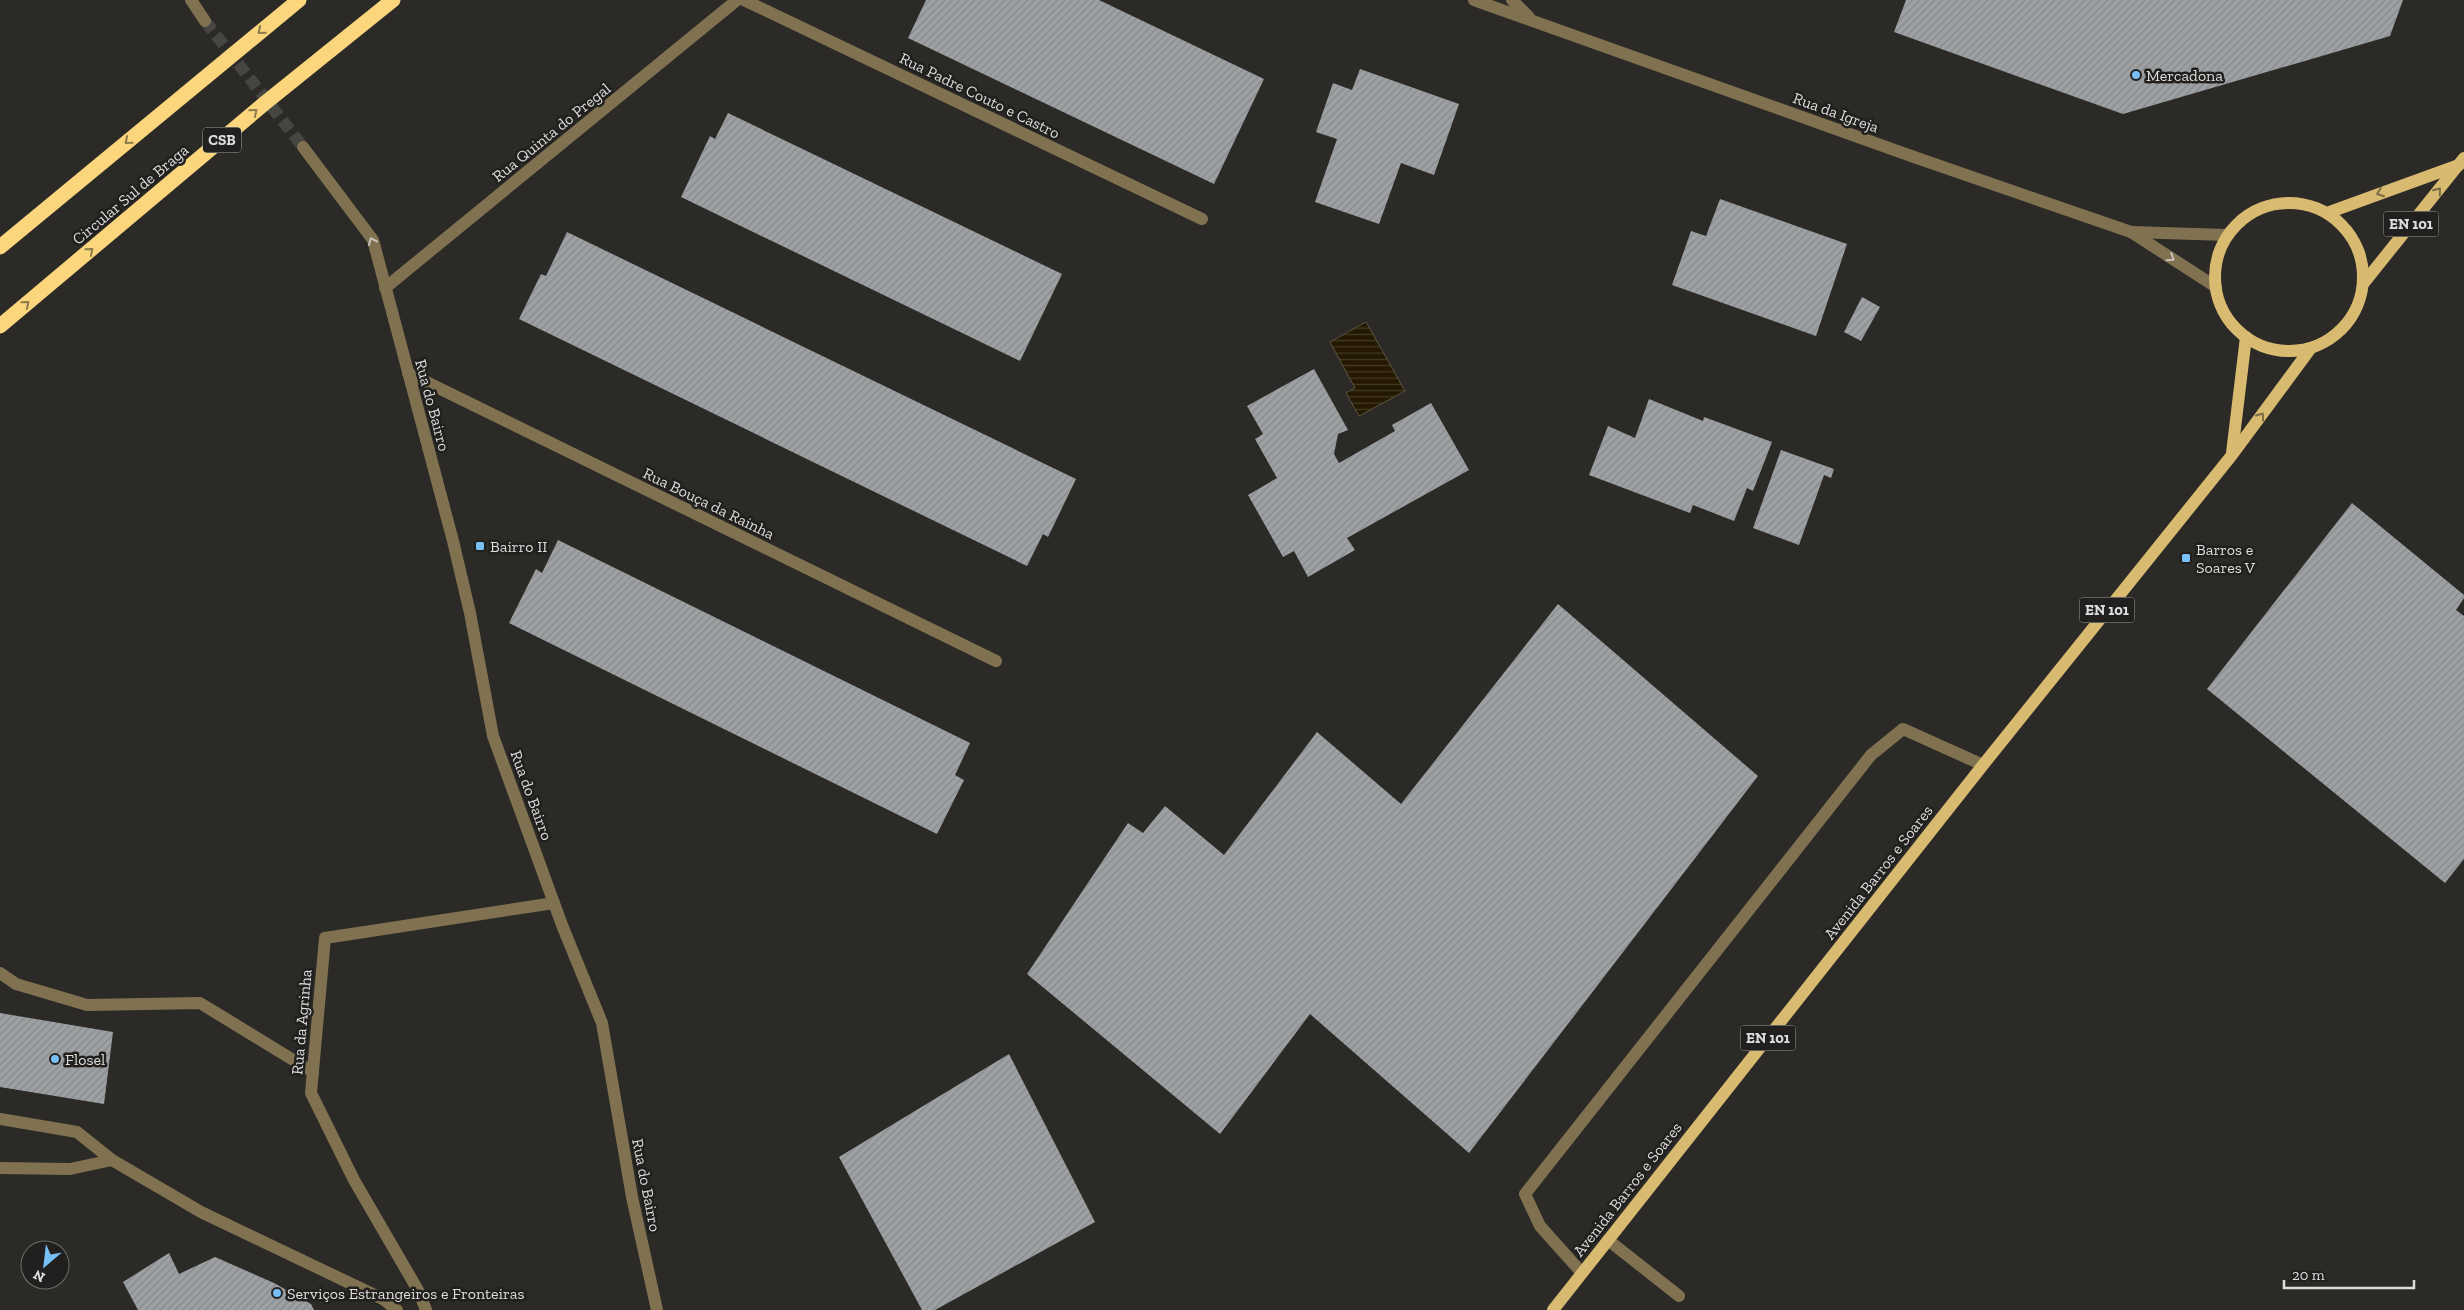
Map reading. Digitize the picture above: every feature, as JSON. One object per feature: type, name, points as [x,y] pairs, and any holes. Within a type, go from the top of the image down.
[{"type":"highway","points":[[5,244],[299,0]]},
{"type":"highway","name":"Circular Sul de Braga","points":[[0,326],[265,103],[393,0]]},
{"type":"main road","name":"EN 101","points":[[2327,213],[2461,161]]},
{"type":"main road","name":"EN 101","points":[[2363,284],[2461,161]]},
{"type":"main road","points":[[2284,203],[2306,205],[2327,213],[2343,226],[2355,243],[2362,263],[2363,284],[2358,305],[2347,324],[2330,339],[2311,348],[2281,350],[2267,347],[2246,337],[2232,324],[2222,307],[2216,287],[2215,270],[2219,252],[2228,235],[2242,219],[2262,208],[2284,203]]},
{"type":"main road","points":[[2232,455],[2246,337]]},
{"type":"main road","name":"Avenida Barros e Soares","points":[[1553,1310],[2232,455],[2311,348]]},
{"type":"street","points":[[191,0],[205,21]]},
{"type":"street","name":"Rua Quinta do Pregal","points":[[385,288],[737,0]]},
{"type":"street","name":"Rua Padre Couto e Castro","points":[[744,0],[1202,219]]},
{"type":"street","name":"Rua da Igreja","points":[[1474,0],[1914,157],[2131,232],[2216,287]]},
{"type":"street","name":"Rua da Igreja","points":[[1512,0],[1532,20]]},
{"type":"street","name":"Rua do Bairro","points":[[304,147],[373,240],[468,604],[493,736],[554,903],[602,1023],[632,1197],[657,1310]]},
{"type":"street","name":"Rua da Igreja","points":[[2131,232],[2228,235]]},
{"type":"street","name":"Rua Bouça da Rainha","points":[[408,373],[996,661]]},
{"type":"street","points":[[1582,1273],[1540,1226],[1525,1194],[1871,754],[1903,729],[1984,765]]},
{"type":"street","name":"Rua da Agrinha","points":[[426,1310],[419,1292],[354,1180],[310,1093],[325,938],[554,903]]},
{"type":"street","points":[[0,973],[16,984],[87,1005],[200,1003],[312,1072]]},
{"type":"street","points":[[0,1119],[77,1132],[112,1160],[201,1212],[383,1299],[397,1310]]},
{"type":"street","points":[[0,1168],[70,1169],[112,1160]]},
{"type":"street","points":[[1608,1240],[1679,1296]]},
{"type":"shaded area","points":[[1366,322],[1405,391],[1359,416],[1346,393],[1355,388],[1330,342]]},
{"type":"building","points":[[926,0],[1099,0],[1264,79],[1214,184],[908,38]]},
{"type":"building","name":"Mercadona","points":[[1906,0],[2403,0],[2390,36],[2123,114],[1894,32]]},
{"type":"building","points":[[1360,69],[1459,104],[1434,175],[1401,163],[1379,224],[1315,202],[1337,139],[1316,132],[1333,83],[1352,90]]},
{"type":"building","points":[[728,113],[1062,274],[1020,361],[681,197],[710,136],[715,139]]},
{"type":"building","points":[[1720,199],[1847,244],[1816,336],[1672,285],[1691,231],[1706,236]]},
{"type":"building","points":[[567,232],[1076,479],[1048,537],[1043,534],[1027,566],[519,319],[541,274],[546,276]]},
{"type":"building","points":[[1862,297],[1880,307],[1861,341],[1844,332]]},
{"type":"building","points":[[1314,369],[1348,430],[1338,434],[1334,454],[1339,463],[1395,431],[1392,425],[1431,403],[1469,470],[1347,538],[1355,550],[1308,577],[1294,551],[1283,557],[1248,495],[1277,478],[1255,439],[1263,434],[1247,406]]},
{"type":"building","points":[[1649,399],[1703,421],[1704,417],[1772,442],[1753,491],[1747,488],[1734,521],[1693,505],[1690,513],[1589,475],[1608,426],[1635,438]]},
{"type":"building","points":[[1781,450],[1834,469],[1831,478],[1824,475],[1799,545],[1753,528]]},
{"type":"building","points":[[2352,503],[2464,595],[2456,610],[2464,616],[2464,859],[2445,883],[2207,689]]},
{"type":"building","points":[[558,540],[970,743],[955,775],[964,780],[937,834],[509,623],[536,569],[542,573]]},
{"type":"building","points":[[1558,604],[1758,776],[1469,1153],[1310,1014],[1220,1134],[1027,974],[1128,823],[1143,833],[1165,806],[1224,855],[1317,732],[1401,804]]},
{"type":"building","name":"Flosel","points":[[0,1013],[113,1032],[104,1104],[0,1087]]},
{"type":"building","points":[[1009,1054],[1095,1222],[935,1310],[922,1310],[839,1157]]},
{"type":"building","points":[[169,1253],[179,1274],[215,1257],[274,1283],[311,1304],[314,1310],[138,1310],[123,1282]]},
{"type":"tunnel","points":[[205,21],[303,147]]},
{"type":"place","name":"Mercadona","points":[[2136,75]]},
{"type":"place","name":"Bairro II","points":[[480,546]]},
{"type":"place","name":"Barros e Soares V","points":[[2186,558]]},
{"type":"place","name":"Flosel","points":[[55,1059]]},
{"type":"place","name":"Serviços Estrangeiros e Fronteiras","points":[[277,1293]]}]
